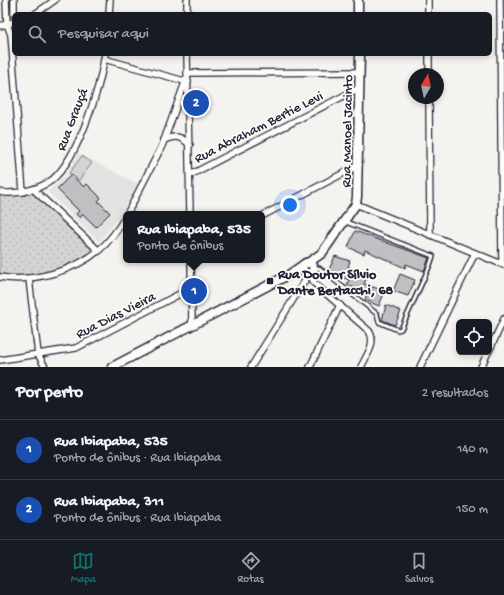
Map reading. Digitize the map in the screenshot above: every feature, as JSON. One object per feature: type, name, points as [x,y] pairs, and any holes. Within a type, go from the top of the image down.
[{"type":"street","points":[[6,0],[7,24],[11,35],[12,48]]},
{"type":"street","points":[[14,0],[14,12]]},
{"type":"street","points":[[38,12],[55,0]]},
{"type":"street","points":[[109,12],[110,0]]},
{"type":"street","points":[[187,0],[187,12]]},
{"type":"street","points":[[358,0],[358,12]]},
{"type":"street","points":[[428,0],[428,12]]},
{"type":"street","points":[[356,204],[503,265],[502,12],[500,0]]},
{"type":"street","points":[[0,26],[12,23]]},
{"type":"street","points":[[11,35],[12,31]]},
{"type":"street","points":[[13,56],[23,192]]},
{"type":"street","points":[[187,56],[190,145],[190,211]]},
{"type":"street","name":"Rua Manoel Jacinto","points":[[251,367],[302,283],[308,270],[322,253],[356,204],[359,165],[360,56]]},
{"type":"street","points":[[429,56],[429,68]]},
{"type":"street","points":[[104,57],[187,78],[359,72]]},
{"type":"street","name":"Rua Grauçá","points":[[0,192],[6,194],[34,190],[51,181],[58,174],[76,146],[96,89],[104,57]]},
{"type":"street","points":[[129,211],[164,140],[187,78]]},
{"type":"street","name":"Rua Abraham Bertie Levi","points":[[190,175],[359,88]]},
{"type":"street","points":[[429,104],[430,235]]},
{"type":"street","points":[[164,140],[178,136],[190,145]]},
{"type":"street","points":[[265,214],[359,165]]},
{"type":"street","points":[[34,190],[99,250]]},
{"type":"street","points":[[0,277],[29,279],[57,273],[99,250],[123,220]]},
{"type":"street","points":[[420,367],[475,253]]},
{"type":"street","points":[[191,263],[192,326]]},
{"type":"street","points":[[112,367],[290,274],[308,270],[314,283],[369,330],[372,335],[372,343],[361,367]]},
{"type":"street","points":[[29,279],[38,354],[45,367]]},
{"type":"street","name":"Rua Dias Vieira","points":[[0,360],[64,350],[90,342],[191,288]]},
{"type":"street","points":[[310,367],[340,305]]},
{"type":"street","points":[[492,345],[504,319]]},
{"type":"street","points":[[481,367],[487,355]]},
{"type":"lane","points":[[308,270],[318,268],[376,314],[379,322],[398,330],[401,329],[433,256],[344,221]]},
{"type":"shaded area","points":[[78,153],[138,184],[117,220],[99,242],[48,192],[67,174]]},
{"type":"shaded area","points":[[82,156],[92,163],[79,180],[69,173]]},
{"type":"shaded area","points":[[34,190],[99,250],[56,272],[29,278],[0,276],[0,193],[20,195]]},
{"type":"building","points":[[71,175],[84,187],[87,184],[101,198],[98,201],[110,213],[96,227],[83,214],[80,218],[76,214],[79,211],[57,189]]},
{"type":"building","points":[[355,231],[429,258],[424,271],[406,264],[405,268],[365,250],[364,254],[348,247]]},
{"type":"building","points":[[335,256],[350,261],[348,267],[368,275],[364,284],[385,291],[379,306],[365,300],[367,293],[347,285],[349,280],[328,272]]},
{"type":"building","points":[[400,274],[415,280],[408,296],[393,291]]},
{"type":"building","points":[[386,305],[401,311],[395,325],[382,320]]},
{"type":"place","name":"Rua Ibiapaba, 311","points":[[196,103]]},
{"type":"place","name":"Rua Doutor Sílvio Dante Bertacchi, 68","points":[[270,281]]},
{"type":"place","name":"Rua Ibiapaba, 535","points":[[194,291]]}]
